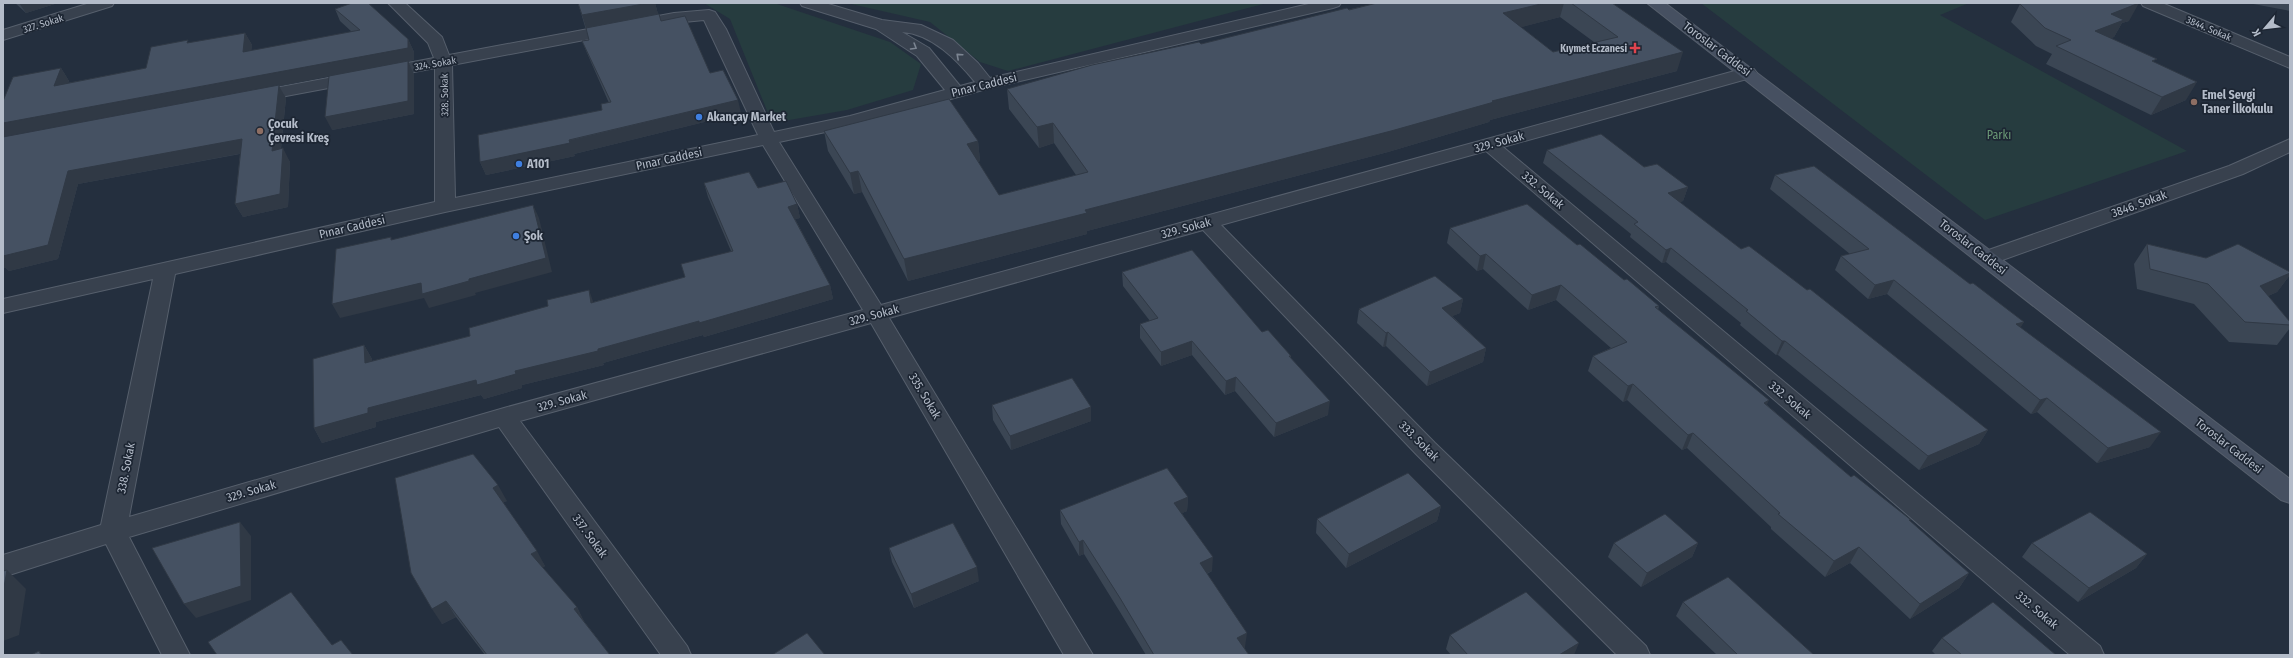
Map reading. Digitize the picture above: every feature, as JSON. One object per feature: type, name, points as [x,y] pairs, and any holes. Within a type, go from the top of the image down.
[{"type":"main road","name":"Toroslar Caddesi","points":[[1655,3],[1748,73],[2290,493]]},
{"type":"street","name":"327. Sokak","points":[[3,35],[106,3]]},
{"type":"street","name":"328. Sokak","points":[[396,3],[436,41],[443,61],[445,206]]},
{"type":"street","points":[[808,3],[881,25],[915,28],[947,44],[972,67],[986,84]]},
{"type":"street","name":"Pınar Caddesi","points":[[3,306],[445,206],[852,120],[986,84],[1333,3]]},
{"type":"street","name":"3844. Sokak","points":[[2149,3],[2290,63]]},
{"type":"street","name":"324. Sokak","points":[[235,101],[674,18],[709,15],[718,29],[768,138]]},
{"type":"street","points":[[881,25],[923,52],[956,92]]},
{"type":"street","name":"329. Sokak","points":[[3,566],[113,532],[504,417],[1748,73]]},
{"type":"street","name":"335. Sokak","points":[[768,138],[876,314],[1079,655]]},
{"type":"street","name":"332. Sokak","points":[[1490,145],[2090,655]]},
{"type":"street","name":"3846. Sokak","points":[[1987,258],[2236,170],[2290,145]]},
{"type":"street","name":"333. Sokak","points":[[1207,223],[1426,449],[1636,655]]},
{"type":"street","name":"338. Sokak","points":[[113,532],[165,269]]},
{"type":"street","name":"337. Sokak","points":[[504,417],[677,655]]},
{"type":"street","points":[[113,532],[176,655]]},
{"type":"green space","points":[[704,3],[774,3],[890,42],[921,64],[913,90],[847,110],[772,123],[730,19]]},
{"type":"green space","points":[[847,3],[1267,3],[1008,71],[980,62],[930,22]]},
{"type":"green space","name":"Parkı","points":[[1701,3],[1969,3],[1940,15],[2187,151],[1985,220]]},
{"type":"building","points":[[352,3],[368,3],[408,39],[408,48],[3,123],[3,101],[13,77],[61,68],[54,86],[146,68],[151,47],[188,40],[187,43],[245,33],[243,52],[360,30],[335,9]]},
{"type":"building","points":[[578,3],[649,3],[582,15]]},
{"type":"building","points":[[1377,3],[1545,3],[1503,13],[1553,52],[1618,37],[1571,3],[1612,3],[1683,52],[1492,101],[1494,102],[1391,131],[1085,210],[1087,213],[904,259],[858,171],[850,173],[824,131],[949,99],[978,141],[967,144],[999,195],[1088,172],[1053,123],[1037,127],[1007,89],[1092,65],[1199,42],[1201,44],[1347,8],[1349,10]]},
{"type":"building","points":[[2139,3],[2111,14],[2124,20],[2095,31],[2157,59],[2152,61],[2197,82],[2162,97],[2056,46],[2071,40],[2045,28],[2020,4]]},
{"type":"building","points":[[659,14],[661,21],[685,16],[710,73],[723,70],[738,100],[569,140],[570,143],[480,162],[478,135],[602,110],[601,104],[611,102],[582,41],[589,40],[586,28]]},
{"type":"building","points":[[408,61],[408,101],[325,117],[329,76]]},
{"type":"building","points":[[279,85],[272,151],[283,148],[280,194],[235,204],[242,139],[68,171],[48,245],[3,256],[3,137]]},
{"type":"building","points":[[1601,134],[1644,167],[1657,164],[1688,187],[1668,193],[1741,249],[1749,246],[1807,290],[1810,289],[1988,430],[1928,456],[1785,341],[1782,341],[1746,311],[1748,310],[1671,248],[1666,250],[1634,224],[1638,222],[1547,150]]},
{"type":"building","points":[[1814,166],[1970,284],[1973,283],[2024,322],[2016,324],[2161,432],[2108,448],[2047,398],[2040,400],[1894,280],[1875,285],[1841,256],[1869,249],[1775,175]]},
{"type":"building","points":[[749,172],[758,188],[786,181],[797,204],[788,207],[830,285],[699,323],[699,321],[598,349],[598,351],[515,371],[516,374],[477,385],[476,380],[368,408],[368,413],[314,428],[313,359],[364,345],[365,363],[470,336],[469,328],[548,306],[547,300],[589,290],[591,303],[685,277],[681,264],[733,251],[704,183]]},
{"type":"building","points":[[1527,204],[1577,245],[1580,244],[1624,280],[1627,279],[1659,306],[1655,307],[1769,400],[1764,403],[1851,477],[1854,475],[1911,520],[1909,520],[1969,573],[1920,604],[1859,547],[1834,561],[1778,514],[1780,513],[1693,433],[1688,435],[1633,384],[1628,386],[1593,356],[1627,342],[1561,285],[1532,295],[1486,254],[1480,256],[1450,228]]},
{"type":"building","points":[[533,205],[546,258],[469,279],[469,281],[422,294],[421,283],[332,304],[336,249],[391,237],[391,240]]},
{"type":"building","points":[[2147,244],[2206,258],[2238,244],[2290,272],[2260,286],[2290,322],[2290,325],[2245,322],[2208,284],[2150,269]]},
{"type":"building","points":[[1192,250],[1262,332],[1268,330],[1291,356],[1289,356],[1330,401],[1276,423],[1236,377],[1226,381],[1192,341],[1161,352],[1140,324],[1158,318],[1122,272]]},
{"type":"building","points":[[1435,276],[1463,299],[1442,308],[1486,348],[1430,372],[1388,332],[1386,333],[1359,309]]},
{"type":"building","points":[[1072,378],[1091,407],[1010,436],[992,405]]},
{"type":"building","points":[[473,454],[498,485],[493,488],[537,551],[531,554],[577,607],[574,609],[610,655],[487,655],[446,601],[432,609],[411,573],[395,478]]},
{"type":"building","points":[[1167,468],[1188,497],[1174,503],[1213,557],[1200,563],[1247,633],[1237,638],[1249,655],[1154,655],[1083,540],[1079,542],[1060,510]]},
{"type":"building","points":[[1408,473],[1441,506],[1349,554],[1317,519]]},
{"type":"building","points":[[2090,512],[2147,554],[2089,588],[2032,543]]},
{"type":"building","points":[[1665,514],[1698,543],[1647,573],[1614,543]]},
{"type":"building","points":[[240,522],[241,586],[184,604],[152,548]]},
{"type":"building","points":[[953,523],[977,567],[911,594],[889,548]]},
{"type":"building","points":[[7,570],[3,593],[3,571]]},
{"type":"building","points":[[1728,577],[1814,655],[1738,655],[1683,602]]},
{"type":"building","points":[[291,592],[332,645],[341,640],[353,655],[217,655],[208,642]]},
{"type":"building","points":[[1526,592],[1579,643],[1559,655],[1468,655],[1450,635]]},
{"type":"building","points":[[1993,602],[2056,655],[1962,655],[1942,638]]},
{"type":"building","points":[[807,633],[825,655],[772,655]]},
{"type":"building","points":[[39,651],[41,655],[31,655]]},
{"type":"place","name":"Kıymet Eczanesi","points":[[1635,48]]},
{"type":"place","name":"Emel Sevgi Taner İlkokulu","points":[[2194,102]]},
{"type":"place","name":"Akançay Market","points":[[699,117]]},
{"type":"place","name":"Çocuk Çevresi Kreş","points":[[260,131]]},
{"type":"place","name":"A101","points":[[519,164]]},
{"type":"place","name":"Şok","points":[[516,236]]}]
